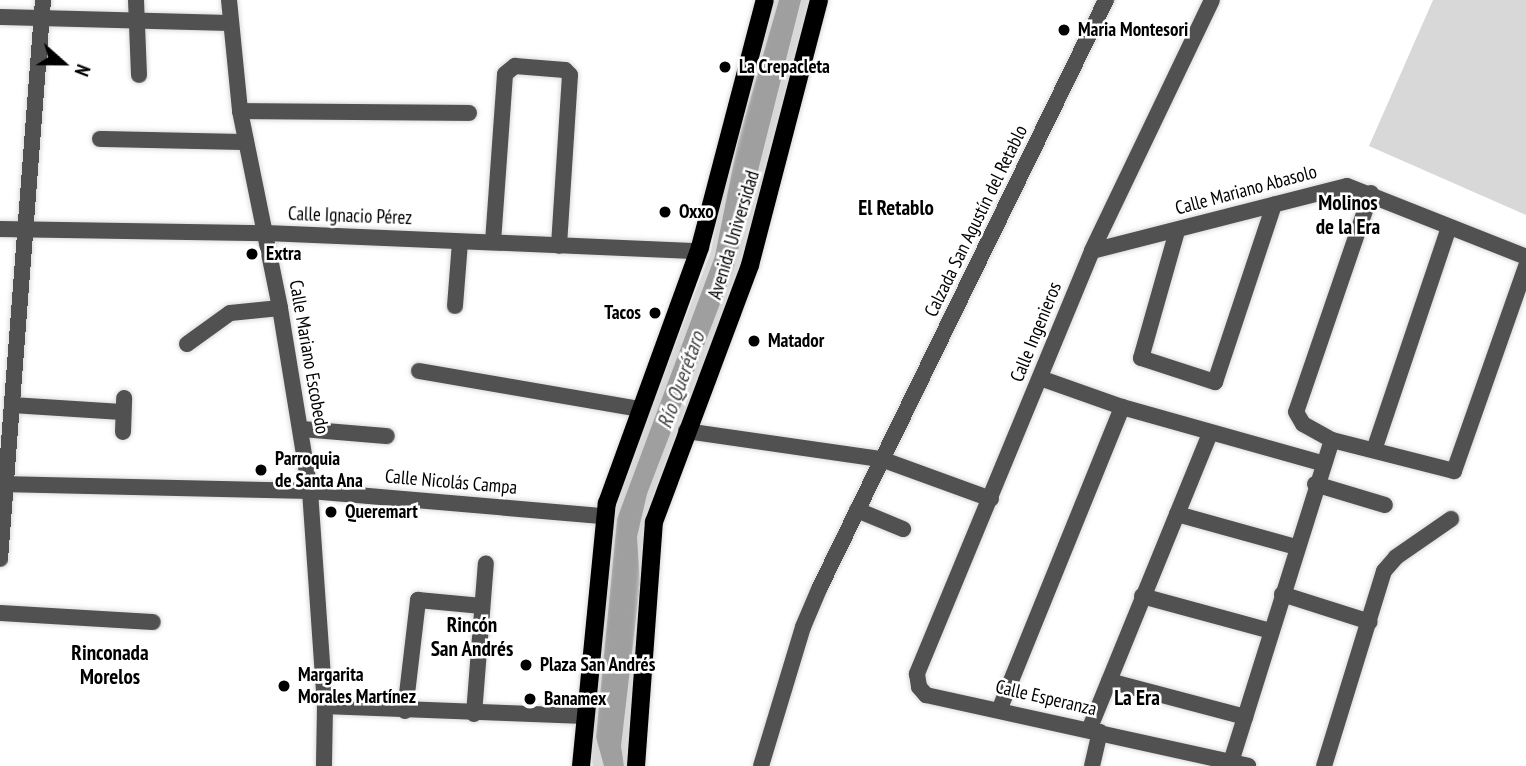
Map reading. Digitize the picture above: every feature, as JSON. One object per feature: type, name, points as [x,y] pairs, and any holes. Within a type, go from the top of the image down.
[{"type":"main road","name":"Avenida Universidad","points":[[581,766],[583,716],[604,516],[640,409],[699,251],[765,0]]},
{"type":"main road","name":"Avenida Universidad","points":[[636,766],[654,522],[750,265],[819,0]]},
{"type":"street","points":[[0,558],[3,484],[12,405],[43,0]]},
{"type":"street","points":[[136,0],[139,75]]},
{"type":"street","name":"Calle Mariano Escobedo","points":[[229,0],[240,111],[280,308],[310,491],[325,706],[324,766]]},
{"type":"street","name":"Calzada San Agustín del Retablo","points":[[761,766],[803,627],[881,458],[1106,0]]},
{"type":"street","name":"Calle Ingenieros","points":[[919,687],[917,674],[1092,251],[1212,0]]},
{"type":"street","points":[[0,17],[231,23]]},
{"type":"street","points":[[494,242],[505,74],[509,68],[565,69],[571,84],[559,246]]},
{"type":"street","points":[[240,111],[469,113]]},
{"type":"street","points":[[100,139],[246,142]]},
{"type":"street","name":"Calle Mariano Abasolo","points":[[1092,251],[1177,231],[1338,186],[1371,193],[1526,257]]},
{"type":"street","points":[[1371,193],[1296,412],[1304,424],[1332,440],[1454,471],[1526,266]]},
{"type":"street","points":[[1177,231],[1141,358],[1215,382],[1274,205]]},
{"type":"street","points":[[1374,450],[1449,227]]},
{"type":"street","name":"Calle Ignacio Pérez","points":[[0,229],[265,233],[699,251]]},
{"type":"street","points":[[455,306],[460,242]]},
{"type":"street","points":[[187,344],[230,313],[280,308]]},
{"type":"street","points":[[419,370],[640,409]]},
{"type":"street","points":[[1040,378],[1122,407],[1321,463]]},
{"type":"street","points":[[12,405],[123,405],[122,432]]},
{"type":"street","points":[[1000,709],[1122,407]]},
{"type":"street","points":[[301,429],[387,436]]},
{"type":"street","points":[[686,431],[881,458],[990,499]]},
{"type":"street","points":[[1092,766],[1094,731],[1109,681],[1210,433]]},
{"type":"street","points":[[1231,762],[1321,463],[1332,440]]},
{"type":"street","name":"Calle Nicolás Campa","points":[[3,484],[310,491],[604,516]]},
{"type":"street","points":[[1315,484],[1385,505]]},
{"type":"street","points":[[857,510],[903,529]]},
{"type":"street","points":[[1177,514],[1296,547]]},
{"type":"street","points":[[1324,766],[1390,562],[1451,519]]},
{"type":"street","points":[[474,714],[486,563]]},
{"type":"street","points":[[1282,594],[1370,622]]},
{"type":"street","points":[[1142,596],[1271,631]]},
{"type":"street","points":[[405,712],[418,600],[482,606]]},
{"type":"street","points":[[0,613],[153,622]]},
{"type":"street","points":[[1109,681],[1245,717]]},
{"type":"street","name":"Calle Esperanza","points":[[919,687],[926,695],[1094,731],[1197,760],[1248,766]]},
{"type":"street","points":[[325,706],[405,712],[583,716]]},
{"type":"shaded area","points":[[772,0],[810,0],[738,278],[647,522],[628,766],[593,766],[590,752],[613,507],[711,251],[721,195]]},
{"type":"shaded area","points":[[1433,0],[1526,0],[1526,215],[1369,146]]},
{"type":"water","name":"Río Querétaro","points":[[779,0],[801,0],[733,270],[647,494],[637,537],[640,584],[621,746],[624,766],[604,766],[596,737],[617,519],[715,256],[738,141]]},
{"type":"place","name":"Maria Montesori","points":[[1064,30]]},
{"type":"place","name":"La Crepacleta","points":[[725,67]]},
{"type":"place","name":"Oxxo","points":[[665,212]]},
{"type":"place","name":"Extra","points":[[252,254]]},
{"type":"place","name":"Tacos","points":[[655,313]]},
{"type":"place","name":"Matador","points":[[754,341]]},
{"type":"place","name":"Parroquia de Santa Ana","points":[[261,470]]},
{"type":"place","name":"Queremart","points":[[331,512]]},
{"type":"place","name":"Plaza San Andrés","points":[[526,665]]},
{"type":"place","name":"Margarita Morales Martínez","points":[[284,686]]},
{"type":"place","name":"Banamex","points":[[530,699]]},
{"type":"district","name":"El Retablo","points":[[896,208]]},
{"type":"district","name":"Molinos de la Era","points":[[1348,215]]},
{"type":"district","name":"Rincón San Andrés","points":[[472,637]]},
{"type":"district","name":"Rinconada Morelos","points":[[110,665]]},
{"type":"district","name":"La Era","points":[[1137,698]]}]
